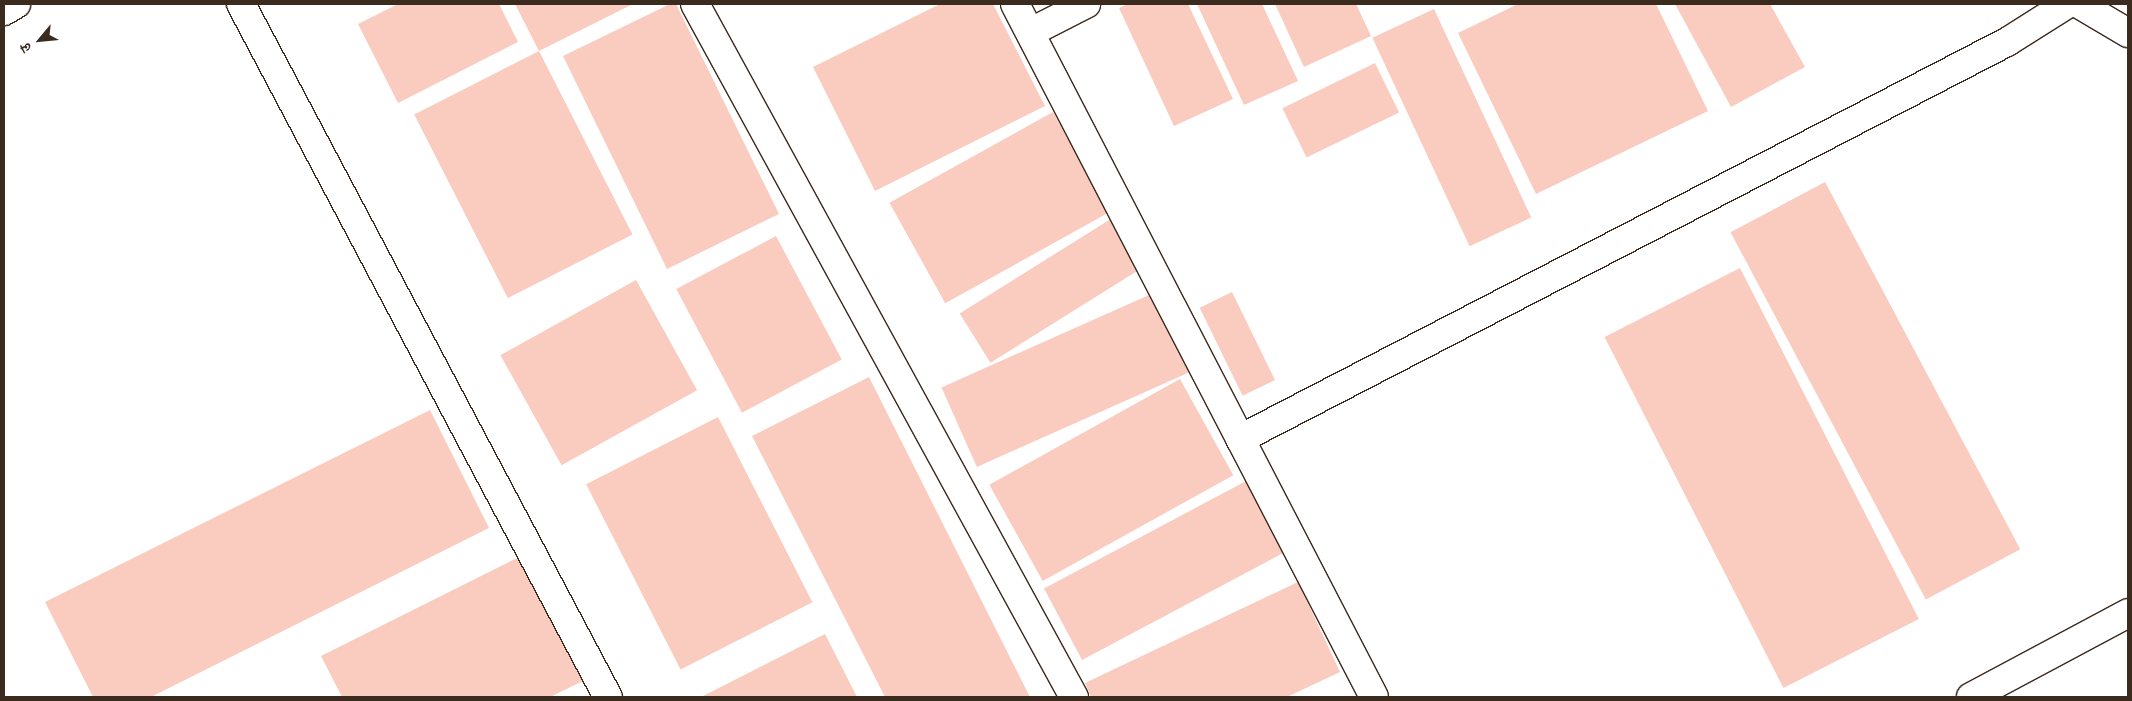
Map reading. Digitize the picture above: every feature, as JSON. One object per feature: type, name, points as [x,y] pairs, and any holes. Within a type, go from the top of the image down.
[{"type":"street","points":[[4,11],[16,4]]},
{"type":"street","points":[[241,4],[608,697]]},
{"type":"street","points":[[695,4],[1074,697]]},
{"type":"street","points":[[1015,4],[1374,697]]},
{"type":"street","points":[[1031,32],[1086,4]]},
{"type":"street","points":[[1240,439],[2007,42],[2067,4]]},
{"type":"street","points":[[2079,4],[2128,33]]},
{"type":"street","points":[[1972,697],[2128,613]]},
{"type":"building","points":[[398,4],[499,4],[518,42],[398,103],[358,24]]},
{"type":"building","points":[[515,4],[633,4],[539,51]]},
{"type":"building","points":[[670,4],[676,4],[779,214],[667,269],[563,56]]},
{"type":"building","points":[[940,4],[993,4],[1045,106],[875,191],[813,67]]},
{"type":"building","points":[[1128,4],[1188,4],[1233,99],[1174,126],[1119,8]]},
{"type":"building","points":[[1197,4],[1262,4],[1298,81],[1244,105]]},
{"type":"building","points":[[1275,4],[1356,4],[1371,36],[1304,67]]},
{"type":"building","points":[[1518,4],[1656,4],[1708,111],[1536,194],[1458,33]]},
{"type":"building","points":[[1675,4],[1770,4],[1805,67],[1731,107]]},
{"type":"building","points":[[1434,9],[1531,217],[1470,246],[1372,38]]},
{"type":"building","points":[[539,51],[633,235],[508,298],[414,115]]},
{"type":"building","points":[[1375,63],[1399,112],[1307,158],[1282,108]]},
{"type":"building","points":[[1053,112],[1109,213],[945,303],[889,203]]},
{"type":"building","points":[[1825,182],[2020,549],[1926,600],[1731,232]]},
{"type":"building","points":[[1114,217],[1145,266],[990,363],[960,313]]},
{"type":"building","points":[[776,236],[842,360],[742,413],[676,289]]},
{"type":"building","points":[[1740,268],[1919,619],[1783,688],[1605,337]]},
{"type":"building","points":[[636,280],[697,390],[562,465],[500,355]]},
{"type":"building","points":[[1158,291],[1193,370],[977,467],[941,387]]},
{"type":"building","points":[[1232,292],[1275,380],[1243,396],[1200,308]]},
{"type":"building","points":[[869,377],[1030,697],[885,697],[752,436]]},
{"type":"building","points":[[1180,379],[1233,475],[1043,581],[989,485]]},
{"type":"building","points":[[430,410],[489,528],[151,697],[93,697],[45,602]]},
{"type":"building","points":[[718,417],[812,602],[681,670],[586,484]]},
{"type":"building","points":[[1248,480],[1286,552],[1082,660],[1044,588]]},
{"type":"building","points":[[523,555],[585,680],[550,697],[342,697],[321,656]]},
{"type":"building","points":[[1298,582],[1340,672],[1287,697],[1091,697],[1085,683]]},
{"type":"building","points":[[825,634],[857,697],[701,697]]}]
